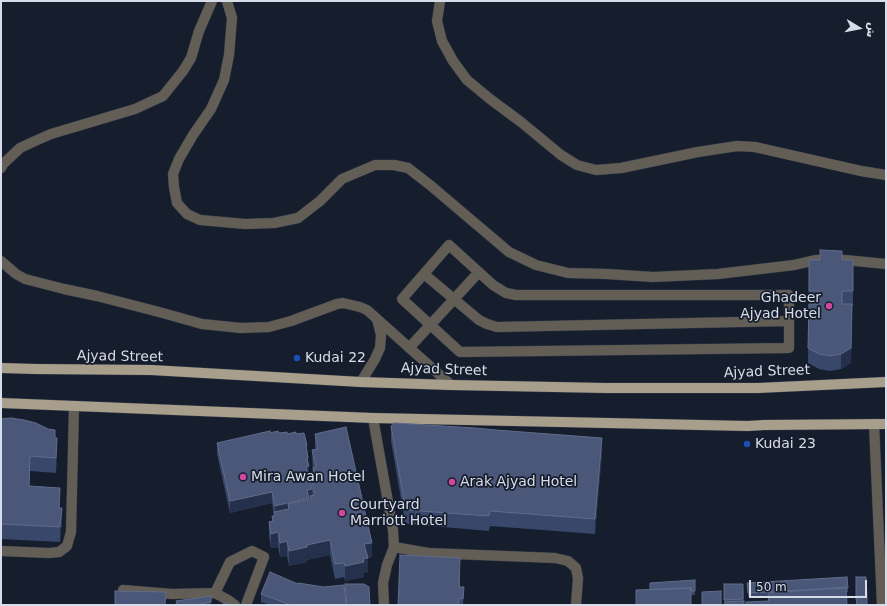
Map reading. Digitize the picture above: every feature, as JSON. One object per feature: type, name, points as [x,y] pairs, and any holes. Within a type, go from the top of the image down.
[{"type":"main road","name":"Ajyad Street","points":[[1,368],[151,370],[361,382],[606,388],[758,388],[886,382]]},
{"type":"main road","points":[[1,402],[373,418],[748,426],[886,424]]},
{"type":"street","points":[[1,168],[3,164],[20,148],[35,141],[51,134],[135,109],[163,96],[183,71],[191,58],[199,31],[212,1]]},
{"type":"street","points":[[227,1],[232,18],[229,55],[224,80],[210,109],[179,159],[173,174],[177,203],[187,214],[200,220],[245,224],[274,223],[298,218],[320,201],[342,179],[375,165],[394,164],[408,168],[430,184],[509,252],[536,265],[568,273],[653,277],[718,274],[794,265],[816,260],[844,260],[886,264]]},
{"type":"street","points":[[440,1],[437,20],[442,41],[453,61],[467,80],[561,155],[577,165],[596,170],[621,168],[698,152],[737,146],[755,147],[861,171],[886,175]]},
{"type":"street","points":[[449,245],[479,272],[506,293],[516,295],[789,295],[789,348],[460,352],[402,299],[449,245]]},
{"type":"street","points":[[1,261],[16,274],[25,279],[104,297],[202,324],[241,328],[269,327],[291,321],[337,304],[360,306],[367,310],[451,385]]},
{"type":"street","points":[[409,348],[479,272]]},
{"type":"street","points":[[424,274],[479,320],[497,327],[789,321]]},
{"type":"street","points":[[361,382],[380,348],[381,335],[377,319]]},
{"type":"street","points":[[1,550],[49,553],[59,552],[67,546],[71,532],[74,406]]},
{"type":"street","points":[[373,418],[393,530],[394,547],[387,565],[383,583],[384,605]]},
{"type":"street","points":[[874,424],[882,605]]},
{"type":"street","points":[[394,547],[428,553],[555,558],[568,561],[576,568],[578,578],[576,605]]},
{"type":"street","points":[[215,593],[230,562],[252,551],[264,557],[246,605]]},
{"type":"street","points":[[123,590],[172,594],[215,593],[235,605]]},
{"type":"building","points":[[820,250],[842,251],[842,260],[853,260],[853,291],[842,291],[842,304],[852,304],[851,348],[841,354],[830,356],[819,354],[808,348],[809,304],[818,304],[818,291],[809,291],[809,260],[820,260]]},
{"type":"building","points":[[11,418],[36,423],[48,429],[55,430],[55,438],[57,438],[56,458],[30,456],[29,486],[60,488],[59,508],[62,508],[60,527],[1,524],[1,419]]},
{"type":"building","points":[[395,423],[602,438],[595,519],[490,511],[489,516],[408,510],[405,507],[391,426]]},
{"type":"building","points":[[346,427],[372,543],[364,544],[368,558],[363,559],[364,562],[345,566],[344,563],[335,564],[330,540],[289,551],[287,541],[280,543],[278,532],[271,534],[269,522],[273,521],[272,516],[275,516],[274,512],[289,509],[288,504],[311,499],[310,496],[315,495],[311,477],[315,476],[313,468],[316,467],[312,450],[318,449],[315,434]]},
{"type":"building","points":[[270,431],[270,433],[278,431],[279,433],[287,432],[287,434],[296,432],[296,434],[304,433],[309,466],[306,467],[312,489],[307,490],[309,498],[275,506],[272,492],[230,501],[217,443]]},
{"type":"building","points":[[400,555],[460,558],[459,587],[464,587],[463,599],[459,598],[458,605],[398,605]]},
{"type":"building","points":[[270,572],[298,584],[324,587],[344,585],[346,605],[291,605],[261,594]]},
{"type":"building","points":[[847,577],[848,588],[748,593],[747,583]]},
{"type":"building","points":[[856,577],[866,577],[867,596],[856,596]]},
{"type":"building","points":[[695,580],[695,591],[691,591],[691,588],[650,590],[650,583]]},
{"type":"building","points":[[345,584],[364,584],[369,587],[370,605],[347,605]]},
{"type":"building","points":[[724,584],[743,584],[743,599],[724,600]]},
{"type":"building","points":[[846,587],[847,605],[746,605],[746,602],[769,601],[768,593]]},
{"type":"building","points":[[691,588],[691,605],[636,605],[636,590]]},
{"type":"building","points":[[115,591],[166,592],[165,605],[115,605]]},
{"type":"building","points":[[721,591],[721,605],[702,605],[702,592]]},
{"type":"building","points":[[211,596],[211,602],[195,605],[177,605],[176,601]]},
{"type":"building","points":[[867,597],[867,605],[857,605],[856,598]]},
{"type":"building","points":[[744,601],[744,605],[725,605],[725,602]]},
{"type":"place","name":"Ghadeer Ajyad Hotel","points":[[829,306]]},
{"type":"place","name":"Kudai 22","points":[[297,358]]},
{"type":"place","name":"Kudai 23","points":[[747,444]]},
{"type":"place","name":"Mira Awan Hotel","points":[[243,477]]},
{"type":"place","name":"Arak Ajyad Hotel","points":[[452,482]]},
{"type":"place","name":"Courtyard Marriott Hotel","points":[[342,513]]}]
